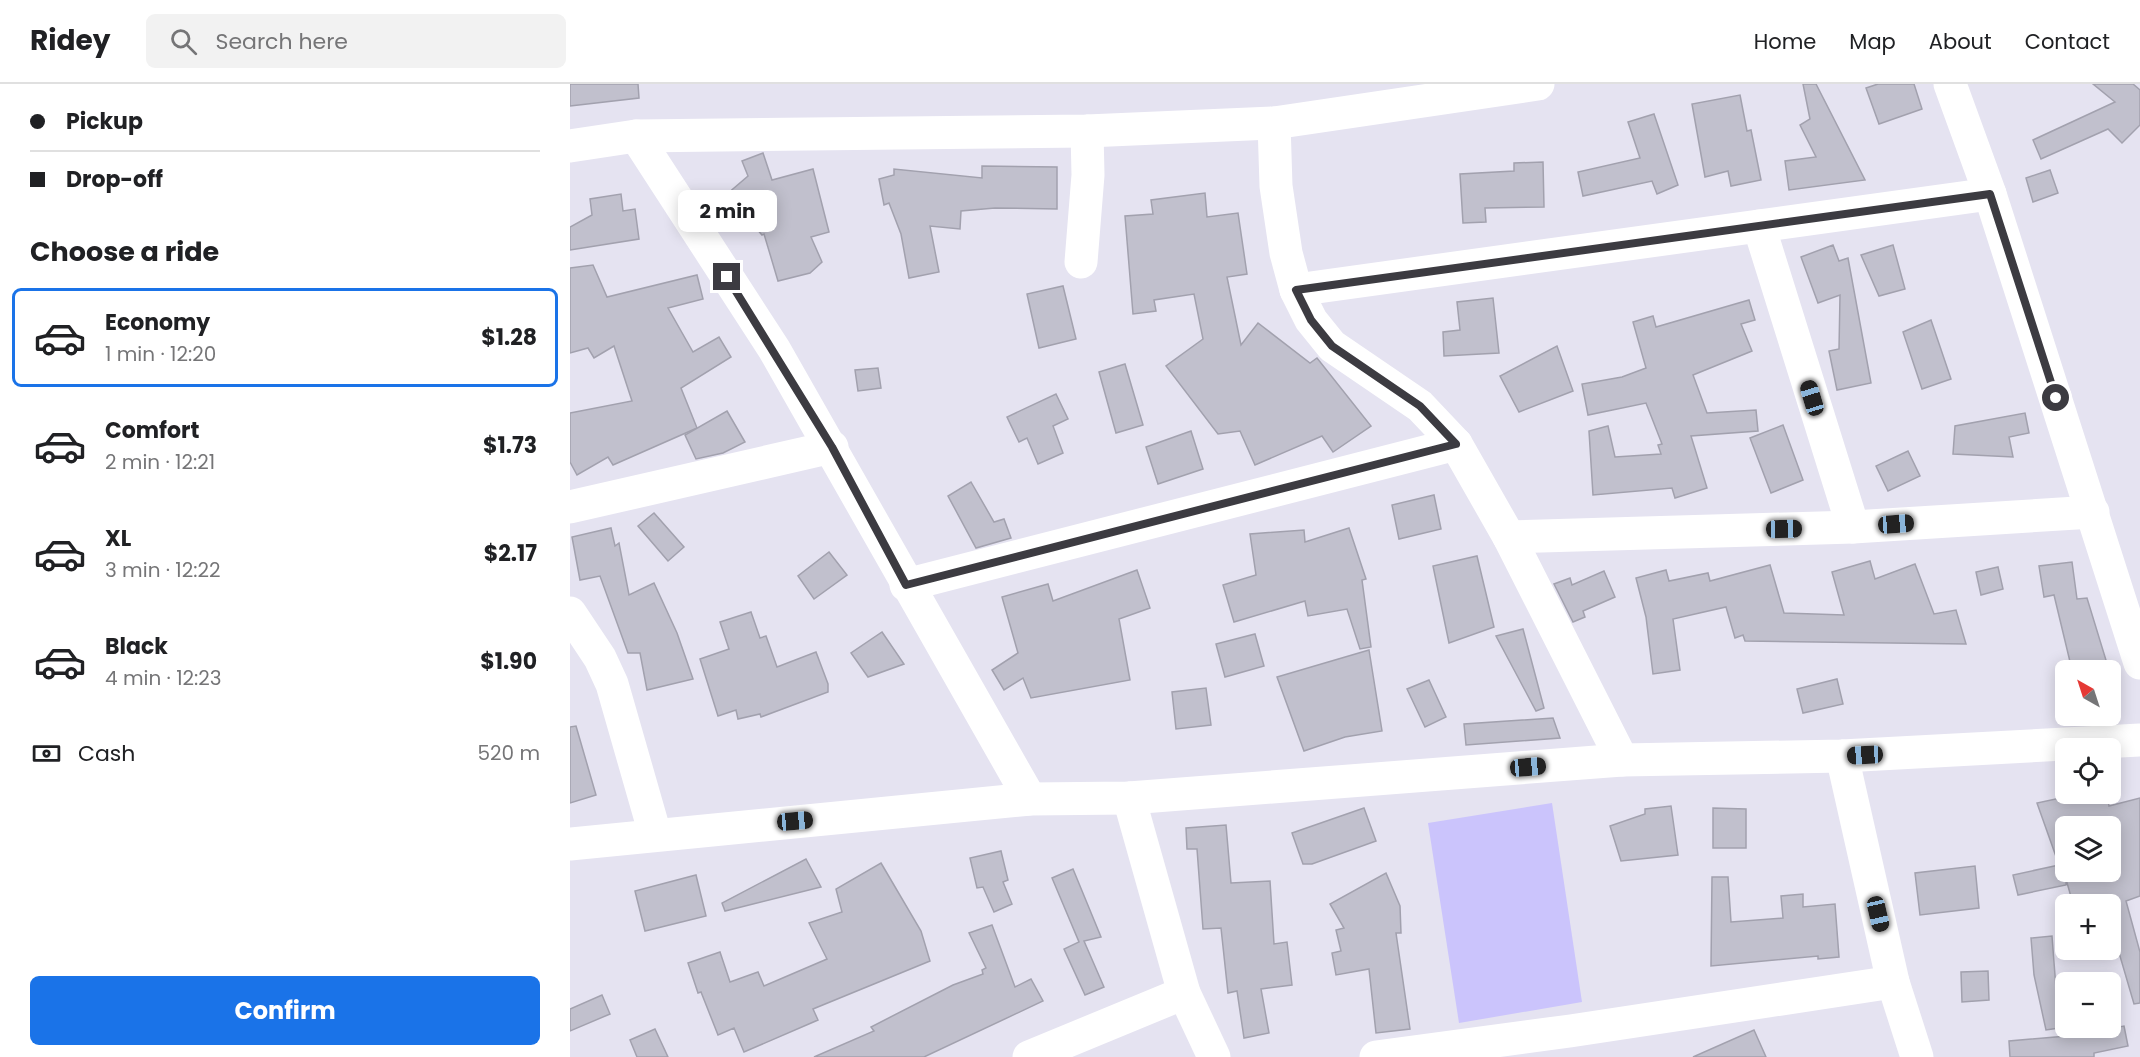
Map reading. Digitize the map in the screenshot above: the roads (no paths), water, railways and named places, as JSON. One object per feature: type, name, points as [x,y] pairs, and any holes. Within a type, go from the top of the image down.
[{"type":"street","points":[[570,146],[636,136],[1087,131],[1274,123],[1538,84]]},
{"type":"street","points":[[1950,84],[1990,194],[2140,663]]},
{"type":"street","points":[[1274,123],[1276,186],[1286,253],[1296,290],[1311,320],[1332,346],[1420,406],[1456,444],[1509,537],[1622,760]]},
{"type":"street","points":[[1081,262],[1088,175],[1087,131]]},
{"type":"street","points":[[636,136],[774,349],[832,447],[906,585],[1030,799]]},
{"type":"street","points":[[1296,290],[1990,194]]},
{"type":"street","points":[[1759,226],[1852,526]]},
{"type":"street","points":[[906,585],[1456,444]]},
{"type":"street","points":[[570,507],[832,447]]},
{"type":"street","points":[[1509,537],[1852,526],[2093,512]]},
{"type":"street","points":[[574,626],[600,658],[612,684],[655,834]]},
{"type":"street","points":[[570,844],[1030,799],[1129,798],[1622,760],[1842,756],[2140,740]]},
{"type":"street","points":[[1842,756],[1893,982],[1917,1057]]},
{"type":"street","points":[[1129,798],[1184,993],[1215,1057]]},
{"type":"street","points":[[1376,1057],[1570,1031],[1893,982]]},
{"type":"street","points":[[1029,1057],[1184,993]]}]
